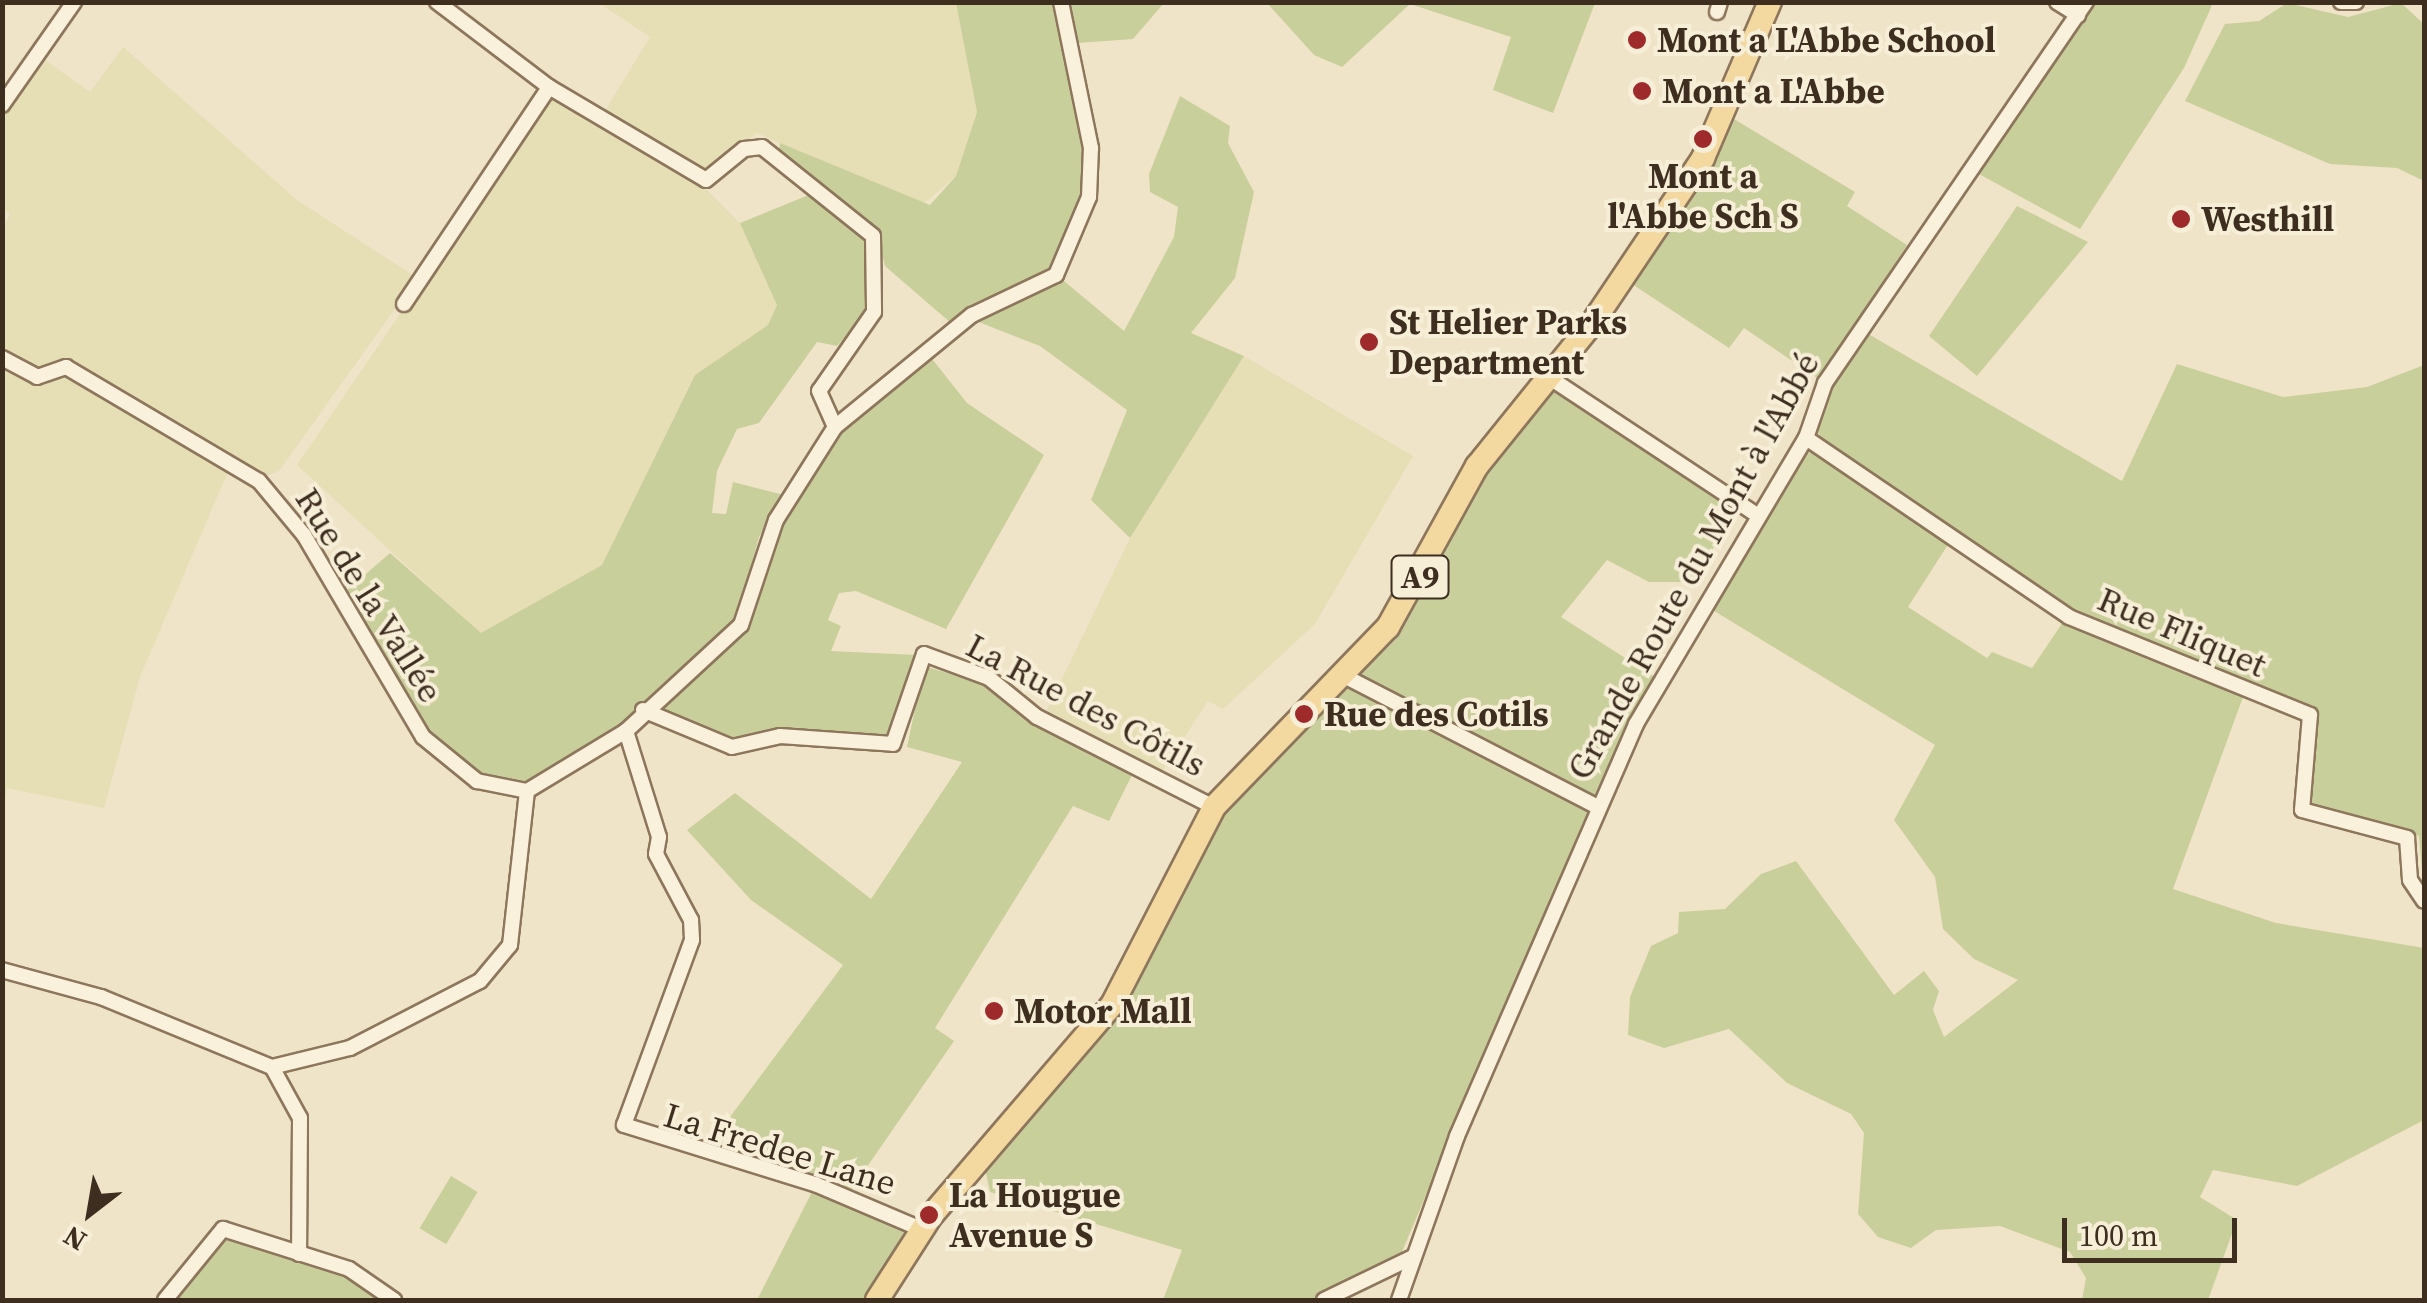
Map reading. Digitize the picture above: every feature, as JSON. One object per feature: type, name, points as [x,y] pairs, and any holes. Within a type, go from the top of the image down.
[{"type":"main road","name":"A9","points":[[877,1300],[922,1229],[1112,1005],[1214,807],[1348,678],[1425,568],[1477,466],[1547,376],[1703,158],[1770,2]]},
{"type":"street","points":[[2,105],[74,2]]},
{"type":"street","points":[[437,2],[549,88],[706,180],[744,149],[775,152],[873,236],[874,312],[818,391],[835,428]]},
{"type":"street","points":[[2,970],[101,997],[272,1067],[350,1048],[480,981],[510,945],[526,791],[626,730],[643,710],[741,625],[776,520],[835,428],[894,370],[972,315],[1056,275],[1070,253],[1089,197],[1092,148],[1061,2]]},
{"type":"street","points":[[2058,2],[2082,9]]},
{"type":"street","points":[[2341,2],[2356,2]]},
{"type":"street","name":"Grande Route du Mont à l'Abbé","points":[[1399,1300],[1411,1258],[1596,806],[1754,512],[1806,438],[1825,383],[2082,9]]},
{"type":"street","points":[[404,304],[549,88]]},
{"type":"street","name":"Rue de la Vallée","points":[[2,358],[37,377],[66,367],[259,481],[304,535],[423,738],[476,781],[526,791]]},
{"type":"street","points":[[1547,376],[1754,512]]},
{"type":"street","name":"Rue Fliquet","points":[[1806,438],[2069,616],[2310,715],[2302,810],[2408,838],[2410,880],[2424,901]]},
{"type":"street","name":"La Rue des Côtils","points":[[643,710],[732,747],[780,736],[893,744],[924,654],[989,678],[1037,718],[1214,807]]},
{"type":"street","points":[[1348,678],[1596,806]]},
{"type":"street","name":"La Fredee Lane","points":[[626,730],[656,854],[692,920],[692,940],[624,1126],[816,1184],[922,1229]]},
{"type":"street","points":[[272,1067],[300,1118],[299,1254]]},
{"type":"street","points":[[166,1300],[223,1229],[349,1268],[394,1300]]},
{"type":"street","points":[[1324,1300],[1411,1258]]},
{"type":"shaded area","points":[[599,3],[956,3],[977,112],[956,176],[920,207],[757,133],[705,176],[601,117],[650,37]]},
{"type":"shaded area","points":[[123,47],[297,200],[417,278],[279,471],[266,476],[65,363],[35,373],[3,354],[3,228],[10,214],[3,208],[3,113],[41,57],[90,92]]},
{"type":"shaded area","points":[[549,95],[708,191],[749,232],[777,305],[768,325],[695,375],[602,565],[481,634],[297,465]]},
{"type":"shaded area","points":[[1244,356],[1413,456],[1315,624],[1223,709],[1208,701],[1159,776],[1043,718],[1130,538]]},
{"type":"shaded area","points":[[3,362],[37,382],[66,372],[230,467],[140,677],[104,808],[7,788],[3,816]]},
{"type":"green space","points":[[1069,2],[1164,3],[1133,39],[1078,43]]},
{"type":"green space","points":[[956,3],[1056,3],[1083,156],[1080,204],[1049,269],[952,324],[885,266],[877,232],[779,150],[780,143],[930,205],[956,176],[977,112]]},
{"type":"green space","points":[[1267,3],[1595,3],[1553,113],[1493,90],[1511,37],[1410,4],[1342,67],[1314,55]]},
{"type":"green space","points":[[2090,3],[2213,3],[2184,68],[2080,229],[1977,173]]},
{"type":"green space","points":[[2287,3],[2348,17],[2401,3],[2424,24],[2424,181],[2397,168],[2330,164],[2185,101],[2225,24],[2259,21]]},
{"type":"green space","points":[[1180,96],[1230,126],[1228,143],[1254,192],[1235,278],[1191,333],[1244,356],[1130,538],[1091,500],[1127,410],[1040,346],[976,321],[1064,281],[1124,331],[1174,237],[1178,207],[1150,192],[1149,174]]},
{"type":"green space","points":[[1734,119],[1855,192],[1847,206],[1907,245],[1820,380],[1744,328],[1729,348],[1632,284]]},
{"type":"green space","points":[[811,194],[870,239],[870,311],[837,346],[817,342],[759,423],[737,429],[717,471],[712,513],[726,514],[733,482],[784,495],[759,537],[736,620],[621,724],[528,782],[479,777],[428,734],[343,594],[390,553],[481,633],[602,565],[695,375],[768,325],[777,305],[740,223]]},
{"type":"green space","points":[[2017,206],[2088,242],[1977,376],[1929,336]]},
{"type":"green space","points":[[1858,328],[2122,481],[2177,364],[2283,397],[2367,387],[2424,365],[2424,894],[2419,836],[2308,805],[2315,712],[2077,611],[1826,444],[1816,430]]},
{"type":"green space","points":[[929,355],[967,403],[1044,455],[946,629],[856,591],[839,593],[828,620],[841,626],[831,651],[917,655],[889,740],[732,742],[651,709],[745,629],[783,524],[840,430]]},
{"type":"green space","points":[[1549,388],[1740,509],[1690,582],[1649,582],[1607,560],[1561,617],[1655,677],[1588,811],[1399,1259],[1313,1300],[1163,1300],[1182,1250],[990,1192],[985,1169],[1123,1005],[1213,828],[1253,775],[1361,674],[1399,623],[1491,464]]},
{"type":"green space","points":[[1804,452],[1823,455],[1949,543],[1908,607],[1987,658],[1992,652],[2032,668],[2065,619],[2243,697],[2173,889],[2276,923],[2424,948],[2424,1120],[2297,1186],[2213,1170],[2200,1197],[2237,1220],[2208,1300],[2082,1300],[2086,1278],[2070,1252],[2000,1226],[1936,1230],[1911,1248],[1878,1237],[1858,1214],[1864,1133],[1851,1114],[1787,1083],[1729,1029],[1664,1048],[1628,1035],[1630,997],[1651,946],[1678,933],[1679,912],[1725,909],[1761,874],[1796,861],[1894,995],[1924,971],[1939,991],[1933,1010],[1944,1037],[2018,980],[1974,959],[1943,929],[1935,877],[1894,820],[1935,745],[1711,609]]},
{"type":"green space","points":[[924,666],[995,687],[1039,726],[1134,771],[1109,821],[1073,806],[935,1028],[954,1041],[849,1193],[758,1158],[757,1139],[724,1125],[843,965],[751,900],[687,830],[735,793],[871,899],[962,762],[907,747]]},
{"type":"green space","points":[[451,1176],[478,1192],[446,1244],[420,1228]]},
{"type":"green space","points":[[814,1188],[907,1226],[872,1300],[757,1300]]},
{"type":"green space","points":[[225,1237],[346,1272],[385,1300],[170,1300]]},
{"type":"place","name":"Mont a L'Abbe School","points":[[1637,40]]},
{"type":"place","name":"Mont a L'Abbe","points":[[1642,91]]},
{"type":"place","name":"Mont a l'Abbe Sch S","points":[[1703,139]]},
{"type":"place","name":"Westhill","points":[[2181,219]]},
{"type":"place","name":"St Helier Parks Department","points":[[1369,342]]},
{"type":"place","name":"Rue des Cotils","points":[[1304,714]]},
{"type":"place","name":"Motor Mall","points":[[994,1011]]},
{"type":"place","name":"La Hougue Avenue S","points":[[929,1215]]}]
